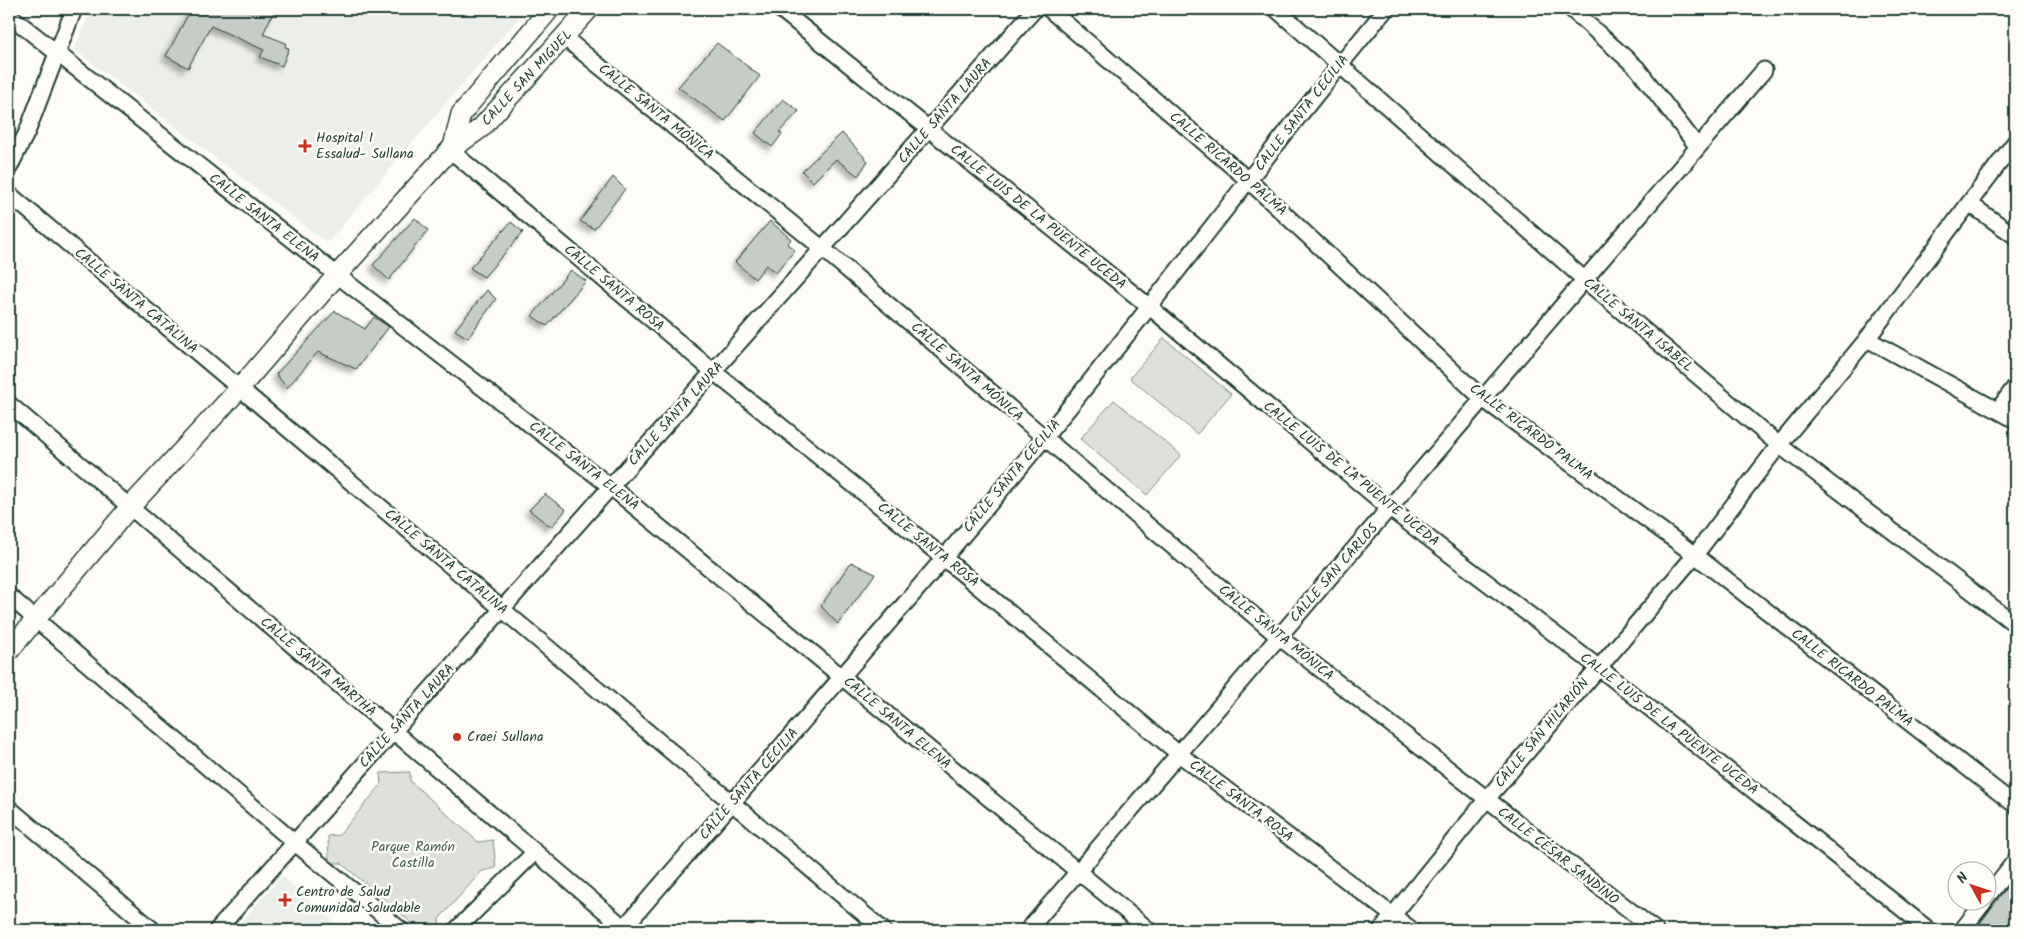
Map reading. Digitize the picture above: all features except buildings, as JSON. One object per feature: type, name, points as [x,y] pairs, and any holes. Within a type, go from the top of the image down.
[{"type":"street","points":[[9,168],[27,132],[74,9]]},
{"type":"street","name":"CALLE SAN MIGUEL","points":[[451,149],[461,114],[550,9]]},
{"type":"street","name":"CALLE SAN MIGUEL","points":[[451,149],[481,128],[590,9]]},
{"type":"street","name":"CALLE LUIS DE LA PUENTE UCEDA","points":[[780,9],[1151,308],[1389,508],[1598,667],[1929,930]]},
{"type":"street","name":"CALLE SANTA LAURA","points":[[217,930],[1035,9]]},
{"type":"street","name":"CALLE RICARDO PALMA","points":[[1049,9],[1248,180],[1483,399],[1695,555],[2015,805]]},
{"type":"street","name":"CALLE SANTA ISABEL","points":[[1276,9],[1585,280],[1780,445],[2015,624]]},
{"type":"street","name":"CALLE SANTA CECILIA","points":[[625,929],[1044,439],[1151,308],[1248,180],[1386,9]]},
{"type":"street","points":[[1571,9],[1637,68],[1697,146]]},
{"type":"street","name":"CALLE SANTA ELENA","points":[[9,15],[337,275],[612,486],[1149,930]]},
{"type":"street","name":"CALLE SANTA MÓNICA","points":[[565,38],[823,249],[1279,637],[1486,800]]},
{"type":"street","name":"CALLE SAN CARLOS","points":[[1028,930],[1764,70]]},
{"type":"street","name":"CALLE SAN HILARIÓN","points":[[1381,930],[1486,800],[1695,555],[1780,445],[1867,339],[2015,142]]},
{"type":"street","points":[[9,651],[130,507],[240,388],[337,275],[451,149]]},
{"type":"street","name":"CALLE SANTA ROSA","points":[[451,149],[714,372],[944,558],[1179,754],[1412,930]]},
{"type":"street","name":"CALLE SANTA CATALINA","points":[[9,194],[883,930]]},
{"type":"street","points":[[1970,204],[2015,236]]},
{"type":"street","points":[[1867,339],[2015,420]]},
{"type":"street","points":[[1998,410],[2015,388]]},
{"type":"street","name":"CALLE SANTA MARTHA","points":[[9,404],[625,929]]},
{"type":"street","points":[[9,596],[294,843],[401,930]]},
{"type":"street","name":"CALLE CÉSAR SANDINO","points":[[1486,800],[1655,930]]},
{"type":"street","points":[[9,808],[153,930]]},
{"type":"street","points":[[456,930],[534,852]]},
{"type":"street","points":[[1996,885],[2015,861]]},
{"type":"street","points":[[1962,930],[1976,912]]},
{"type":"shaded area","name":"Hospital I Essalud- Sullana","points":[[91,9],[526,9],[327,243],[74,49]]},
{"type":"shaded area","name":"Centro de Salud Comunidad Saludable","points":[[282,876],[337,925],[332,930],[234,930]]},
{"type":"green space","points":[[1164,338],[1231,394],[1197,434],[1130,378]]},
{"type":"green space","points":[[1114,400],[1181,455],[1147,495],[1080,439]]},
{"type":"green space","name":"Parque Ramón Castilla","points":[[410,772],[410,781],[478,842],[493,840],[496,868],[482,871],[439,919],[440,930],[415,930],[413,924],[341,863],[329,863],[328,836],[339,835],[381,785],[380,773]]},
{"type":"place","name":"Hospital I Essalud- Sullana","points":[[305,146]]},
{"type":"place","name":"Craei Sullana","points":[[457,737]]},
{"type":"place","name":"Centro de Salud Comunidad Saludable","points":[[285,900]]}]
